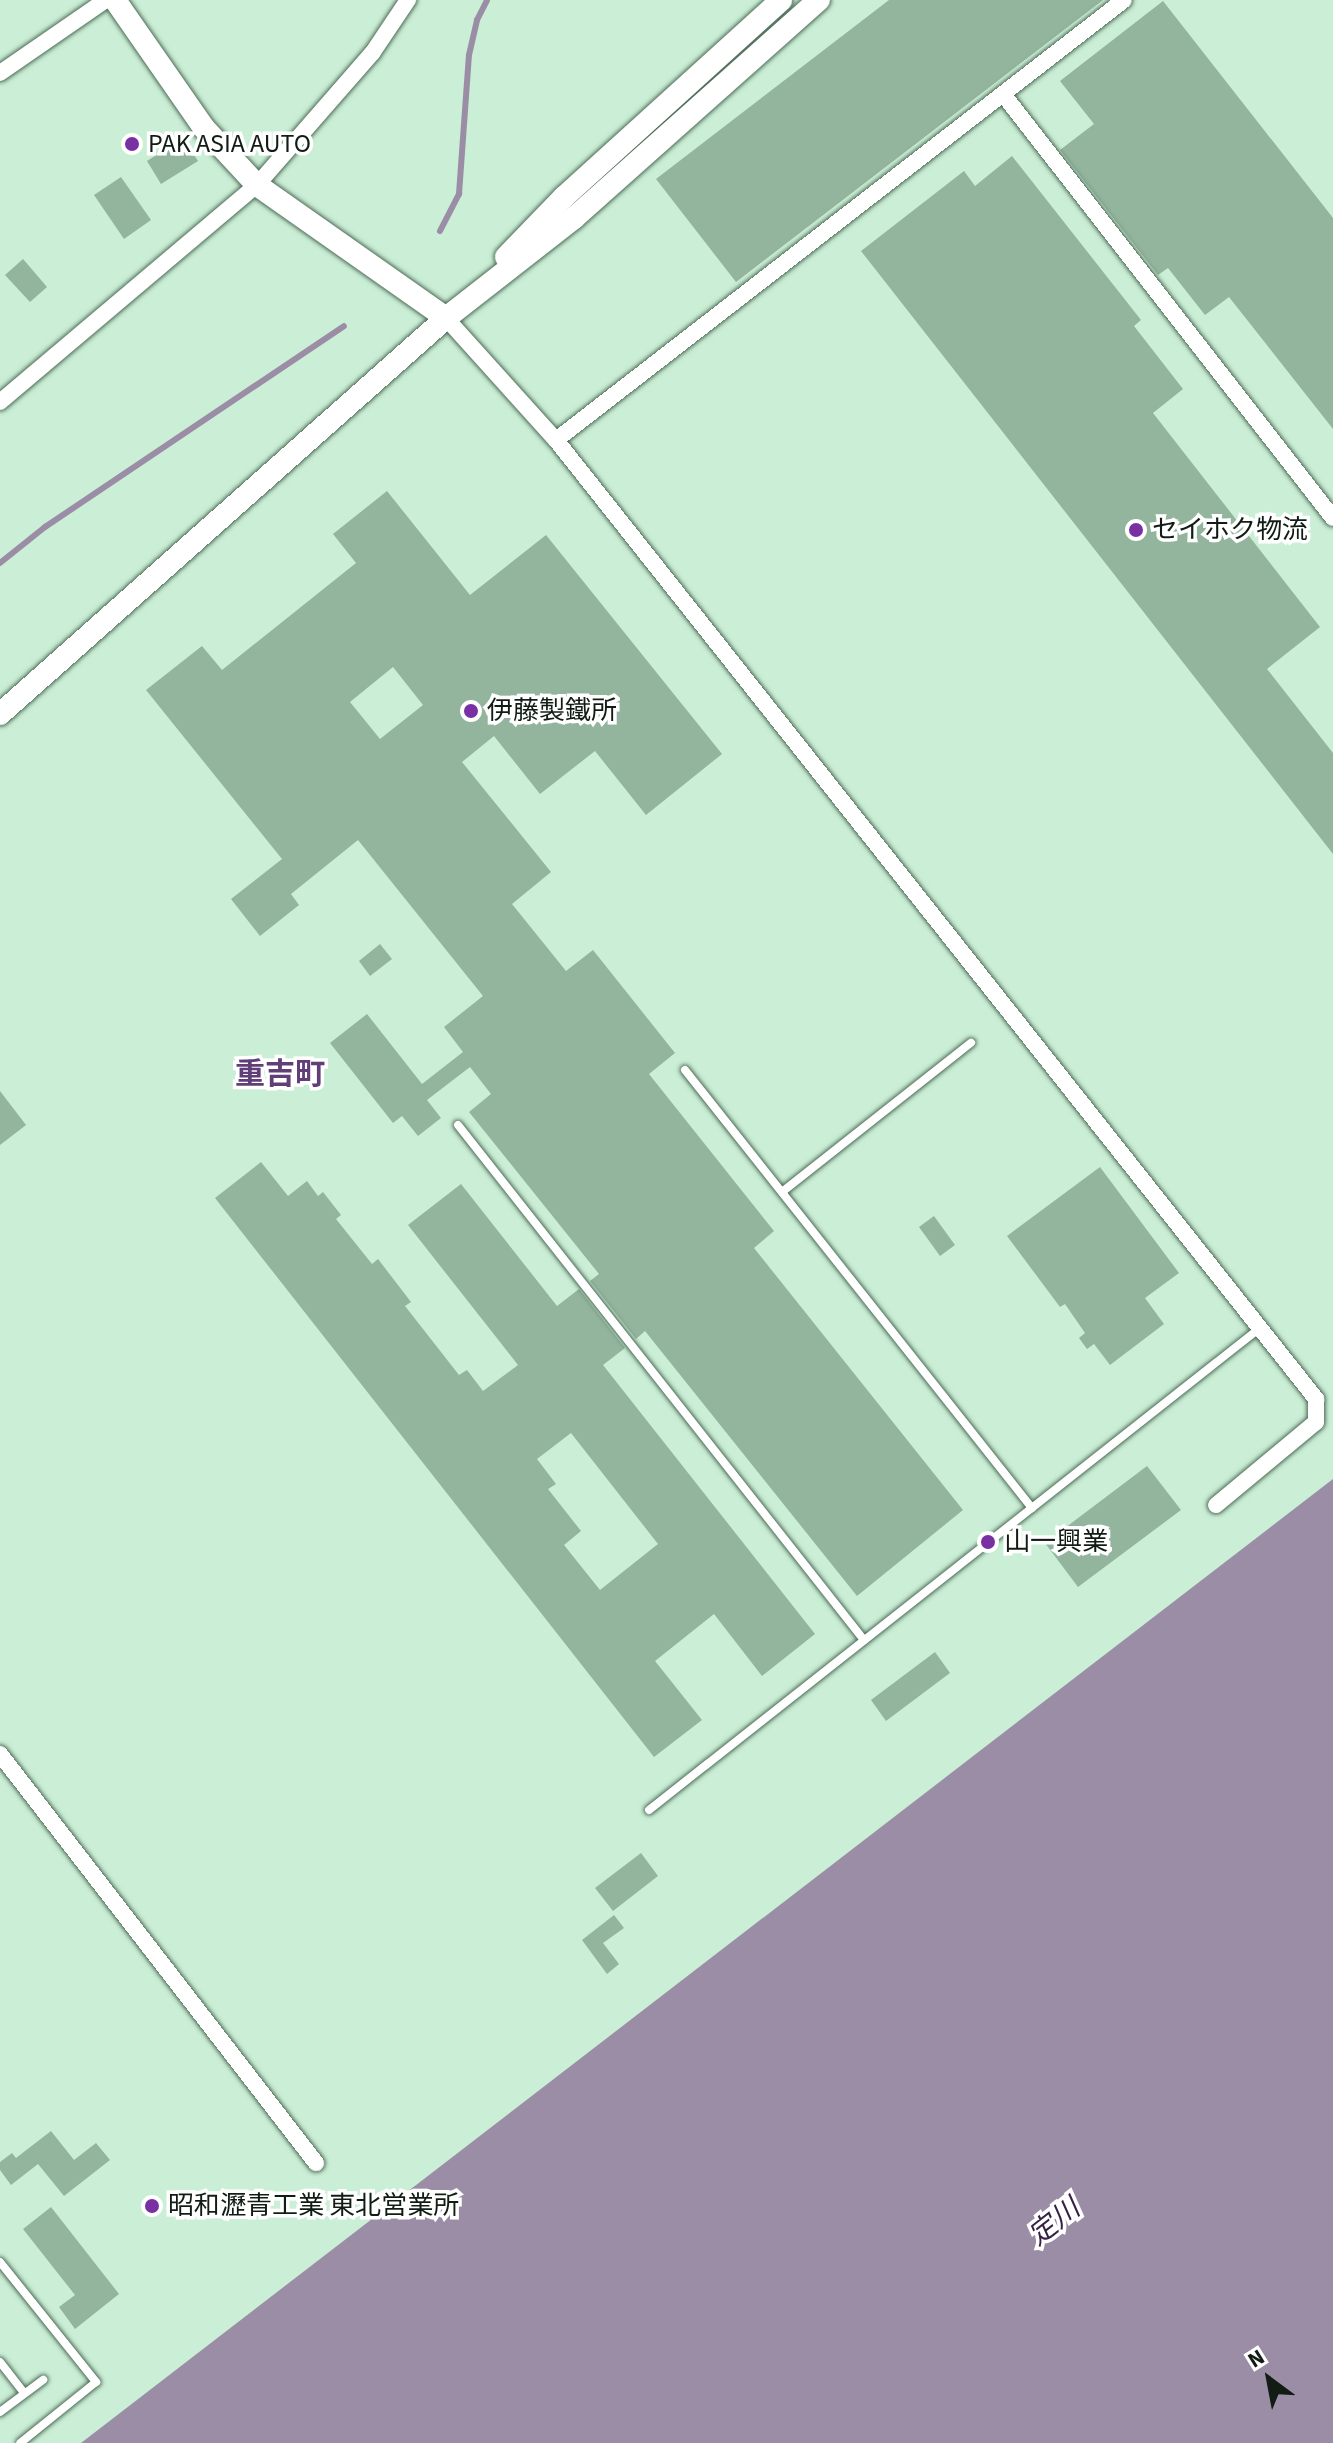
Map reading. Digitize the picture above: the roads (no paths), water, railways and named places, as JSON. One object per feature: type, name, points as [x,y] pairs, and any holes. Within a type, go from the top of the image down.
[{"type":"street","points":[[0,73],[106,0]]},
{"type":"street","points":[[115,0],[204,128],[257,185],[446,318],[556,440],[1316,1399],[1316,1422],[1216,1505]]},
{"type":"street","points":[[0,402],[257,185],[373,52],[408,0]]},
{"type":"street","points":[[446,318],[564,197],[781,0]]},
{"type":"street","points":[[0,714],[446,318],[574,218],[819,0]]},
{"type":"street","points":[[556,440],[1124,0]]},
{"type":"street","points":[[1003,94],[1333,518]]},
{"type":"street","points":[[0,1754],[316,2163]]},
{"type":"lane","points":[[782,1192],[971,1043]]},
{"type":"lane","points":[[685,1070],[1032,1508]]},
{"type":"lane","points":[[458,1125],[864,1640]]},
{"type":"lane","points":[[649,1810],[1260,1328]]},
{"type":"lane","points":[[0,2262],[96,2382],[20,2443]]},
{"type":"lane","points":[[0,2362],[24,2393]]},
{"type":"lane","points":[[0,2412],[43,2380]]},
{"type":"water","name":"定川","points":[[1333,1479],[1333,2443],[81,2443]]},
{"type":"waterway","points":[[440,231],[459,194],[469,55],[477,20],[487,0]]},
{"type":"waterway","points":[[0,563],[45,527],[344,326]]},
{"type":"place","name":"PAK ASIA AUTO","points":[[132,144]]},
{"type":"place","name":"セイホク物流","points":[[1136,530]]},
{"type":"place","name":"伊藤製鐵所","points":[[471,711]]},
{"type":"place","name":"山一興業","points":[[988,1542]]},
{"type":"place","name":"昭和瀝青工業 東北営業所","points":[[152,2206]]},
{"type":"district","name":"重吉町","points":[[280,1075]]}]
